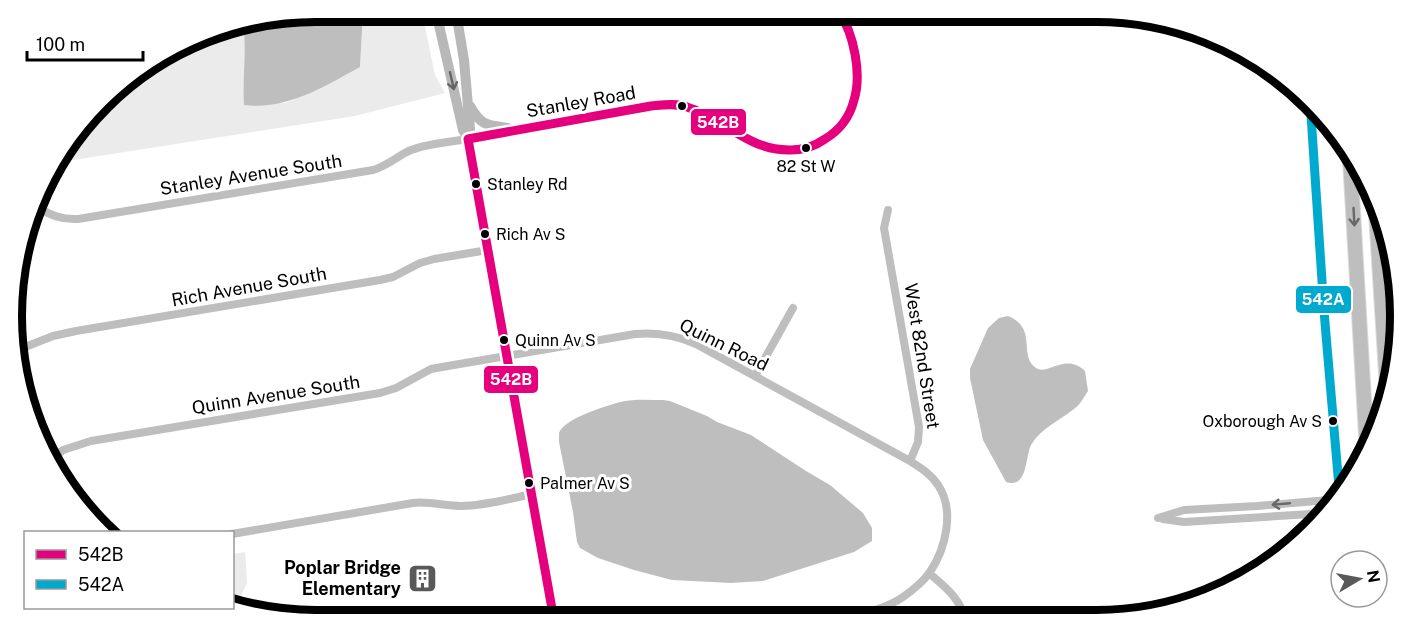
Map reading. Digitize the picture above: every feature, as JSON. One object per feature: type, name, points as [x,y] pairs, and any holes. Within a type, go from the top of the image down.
[{"type":"highway","points":[[1351,169],[1366,434]]},
{"type":"highway","points":[[1377,229],[1386,369]]},
{"type":"street","points":[[438,22],[463,130],[468,139],[552,610]]},
{"type":"street","points":[[458,22],[468,103],[470,129],[468,139]]},
{"type":"street","name":"Stanley Road","points":[[468,139],[651,106],[674,105],[700,112],[755,144],[770,150],[784,152],[813,146],[824,141],[839,129],[852,108],[857,81],[856,67],[850,32],[846,22]]},
{"type":"street","points":[[468,103],[475,116],[483,123],[518,130]]},
{"type":"street","points":[[1311,116],[1339,483]]},
{"type":"street","name":"Stanley Avenue South","points":[[43,210],[66,220],[78,219],[373,170],[389,164],[413,149],[468,139]]},
{"type":"street","name":"West 82nd Street","points":[[888,210],[884,228],[919,427],[918,442],[910,461]]},
{"type":"street","name":"Rich Avenue South","points":[[24,347],[54,336],[380,280],[393,277],[420,263],[434,259],[488,250]]},
{"type":"street","points":[[755,376],[793,308]]},
{"type":"street","name":"Quinn Road","points":[[507,356],[651,332],[682,338],[910,461]]},
{"type":"street","name":"Quinn Avenue South","points":[[57,455],[75,445],[92,441],[380,393],[396,388],[431,369],[507,356]]},
{"type":"street","points":[[872,610],[887,606],[902,598],[929,573],[946,530],[945,500],[939,487],[931,476],[910,461]]},
{"type":"street","points":[[234,534],[413,503],[470,506],[532,494]]},
{"type":"street","points":[[1314,514],[1184,522],[1158,518],[1184,510],[1326,500]]},
{"type":"street","points":[[929,573],[954,594],[962,610]]},
{"type":"shaded area","points":[[362,22],[424,22],[435,75],[445,93],[355,116],[67,161],[95,123],[138,83],[169,62],[222,38],[244,32],[244,104],[285,103],[322,88],[360,67]]},
{"type":"shaded area","points":[[362,22],[360,67],[319,89],[275,104],[244,105],[244,32],[259,28],[297,23]]},
{"type":"shaded area","points":[[1008,316],[1017,321],[1022,328],[1028,356],[1036,368],[1040,370],[1064,364],[1078,366],[1085,371],[1088,391],[1076,407],[1035,439],[1029,450],[1022,477],[1013,483],[1006,482],[983,440],[970,378],[970,369],[988,328],[999,318]]},
{"type":"shaded area","points":[[630,400],[663,400],[751,435],[830,485],[863,513],[872,528],[872,541],[854,552],[763,581],[731,583],[672,580],[598,558],[580,548],[577,542],[559,433],[569,422],[609,405]]},
{"type":"shaded area","points":[[245,552],[247,583],[239,600],[234,598],[234,554]]},
{"type":"transit line","name":"542B","points":[[468,139],[651,106],[674,105],[701,112],[762,145],[791,150],[809,147],[825,139],[840,127],[850,112],[854,100],[857,67],[849,31],[844,22]]},
{"type":"transit line","name":"542A","points":[[1311,116],[1339,483]]},
{"type":"transit line","name":"542B","points":[[468,139],[552,610]]},
{"type":"place","name":"82 St W","points":[[806,148]]},
{"type":"place","name":"Stanley Rd","points":[[476,184]]},
{"type":"place","name":"Rich Av S","points":[[485,234]]},
{"type":"place","name":"Quinn Av S","points":[[504,340]]},
{"type":"place","name":"Oxborough Av S","points":[[1333,421]]},
{"type":"place","name":"Palmer Av S","points":[[529,483]]},
{"type":"place","name":"Poplar Bridge Elementary","points":[[422,578]]}]
